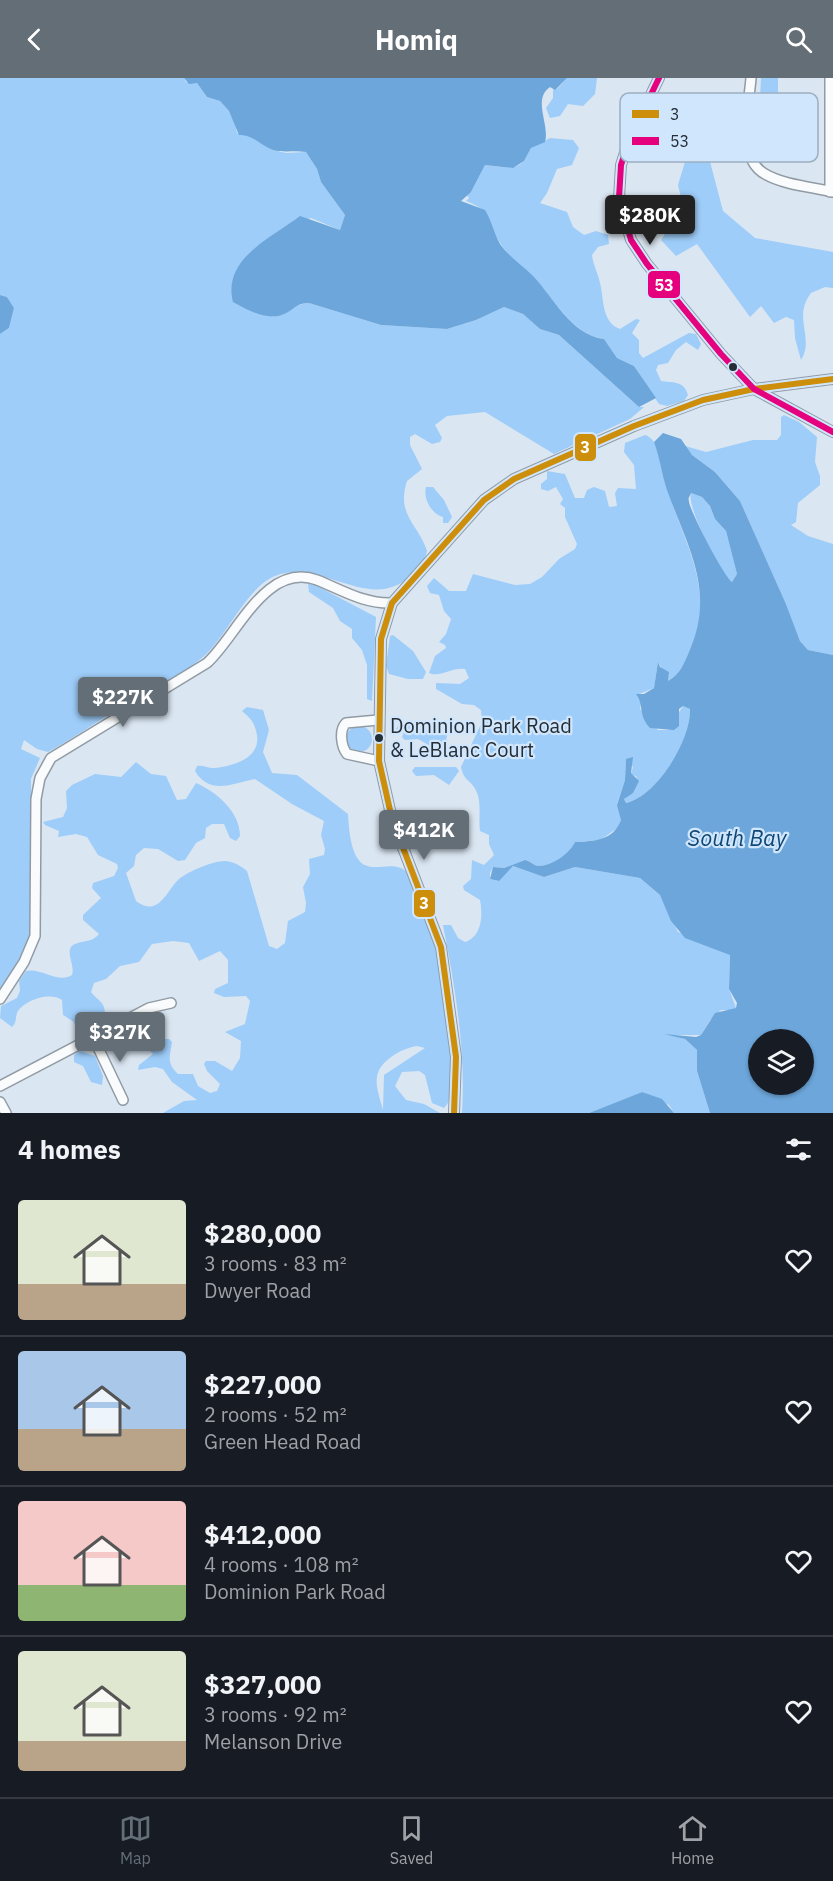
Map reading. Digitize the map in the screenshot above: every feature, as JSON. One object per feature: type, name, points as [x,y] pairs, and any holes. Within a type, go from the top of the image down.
[{"type":"street","points":[[652,93],[659,78]]},
{"type":"street","points":[[750,93],[751,78]]},
{"type":"street","points":[[756,162],[759,170],[770,177],[832,192],[830,78]]},
{"type":"street","points":[[622,162],[619,190],[624,222],[631,240],[643,259],[732,367],[754,389],[833,432]]},
{"type":"street","points":[[454,1113],[456,1057],[441,947],[392,819],[379,761],[381,639],[392,603],[484,500],[501,486],[645,421],[712,397],[754,389],[833,380]]},
{"type":"street","points":[[0,999],[24,962],[35,936],[37,793],[42,771],[51,758],[207,663],[262,596],[278,583],[296,578],[311,578],[360,598],[392,603]]},
{"type":"street","points":[[378,720],[346,723],[342,732],[344,750],[347,754],[379,761]]},
{"type":"street","points":[[0,1086],[149,1008],[171,1003]]},
{"type":"street","points":[[93,1037],[123,1100]]},
{"type":"street","points":[[0,1102],[6,1113]]},
{"type":"shaded area","points":[[0,78],[184,78],[186,82],[197,83],[207,97],[220,101],[235,122],[237,133],[256,138],[273,150],[286,153],[306,152],[317,169],[321,182],[345,215],[340,230],[311,218],[283,228],[267,239],[272,317],[309,303],[381,325],[447,329],[476,320],[504,307],[523,314],[540,329],[559,335],[639,407],[644,407],[630,419],[554,454],[485,412],[447,416],[435,425],[442,438],[440,442],[432,444],[415,434],[410,437],[410,445],[422,469],[407,481],[404,503],[427,551],[422,564],[413,574],[397,585],[380,589],[363,588],[310,574],[293,572],[275,576],[255,590],[212,648],[184,672],[48,752],[37,749],[24,740],[21,749],[40,758],[31,779],[32,932],[24,953],[0,990],[0,334],[9,328],[14,308],[7,297],[0,295]]},
{"type":"shaded area","points":[[567,78],[597,78],[595,94],[583,106],[568,104],[560,116],[550,118],[546,108],[553,98],[553,90]]},
{"type":"shaded area","points":[[761,78],[778,78],[778,93],[760,93]]},
{"type":"shaded area","points":[[550,138],[573,140],[579,148],[572,165],[557,169],[540,203],[567,212],[573,227],[584,235],[596,231],[608,235],[609,244],[598,247],[592,255],[604,309],[609,321],[620,329],[636,319],[640,320],[632,333],[639,340],[639,353],[643,358],[689,333],[696,334],[701,344],[698,350],[686,342],[676,350],[668,363],[658,365],[656,370],[661,381],[677,383],[684,387],[688,395],[684,401],[667,406],[659,404],[634,366],[617,358],[604,339],[583,331],[574,324],[535,279],[508,254],[499,242],[491,221],[483,210],[466,201],[469,198],[466,194],[471,192],[485,165],[512,168],[524,161],[531,148]]},
{"type":"shaded area","points":[[685,162],[710,162],[723,211],[755,238],[833,252],[833,288],[825,287],[811,293],[803,311],[806,344],[801,360],[795,338],[794,320],[786,317],[774,323],[761,306],[750,317],[697,244],[676,256],[661,240],[683,206],[678,185]]},
{"type":"shaded area","points":[[784,415],[799,422],[817,437],[815,462],[820,476],[820,485],[798,503],[796,522],[791,525],[808,536],[833,544],[833,655],[808,650],[800,641],[740,501],[715,472],[692,455],[685,446],[706,452],[753,440],[777,440],[781,435],[781,417]]},
{"type":"shaded area","points":[[645,435],[651,438],[658,450],[667,488],[695,567],[700,606],[698,627],[680,670],[668,681],[669,672],[662,669],[658,662],[654,688],[637,695],[641,702],[640,709],[658,730],[668,730],[683,706],[690,709],[685,736],[670,765],[660,778],[649,790],[626,803],[624,799],[628,796],[637,777],[631,774],[633,767],[626,759],[625,780],[617,804],[622,816],[619,827],[600,840],[575,842],[564,855],[549,864],[538,866],[525,860],[504,868],[493,867],[490,879],[498,881],[513,866],[544,877],[575,867],[640,878],[660,895],[678,932],[730,954],[729,989],[736,1008],[721,1010],[710,1020],[701,1035],[673,1035],[685,1039],[697,1050],[697,1071],[710,1113],[674,1113],[669,1105],[642,1092],[589,1113],[462,1113],[461,1042],[443,925],[451,925],[458,938],[465,942],[475,935],[481,919],[480,900],[464,890],[463,886],[471,879],[472,860],[484,865],[494,855],[489,844],[489,835],[480,831],[477,792],[465,777],[461,767],[482,722],[481,710],[474,705],[462,704],[436,689],[436,683],[460,684],[469,678],[465,669],[437,674],[429,673],[435,656],[446,648],[439,642],[446,634],[451,619],[444,611],[439,595],[430,593],[427,586],[434,578],[449,591],[466,591],[473,574],[515,585],[530,584],[542,577],[559,559],[575,549],[577,544],[565,517],[565,508],[560,504],[563,499],[556,487],[548,491],[541,489],[541,484],[547,479],[547,471],[565,474],[575,498],[584,498],[587,490],[594,487],[605,491],[609,507],[617,506],[615,493],[618,488],[636,489],[634,465],[624,452],[625,443]]},
{"type":"shaded area","points":[[426,487],[433,487],[444,500],[452,517],[448,523],[443,523],[443,517],[435,513],[429,505]]},
{"type":"shaded area","points":[[691,493],[702,497],[710,506],[715,519],[726,531],[737,574],[732,582],[720,567],[705,539],[694,511]]},
{"type":"shaded area","points":[[308,584],[315,585],[376,617],[372,701],[367,699],[367,665],[362,650],[352,638],[352,629],[340,621],[333,608],[309,592]]},
{"type":"shaded area","points":[[393,635],[413,651],[426,672],[423,679],[408,679],[389,674],[386,666],[390,636]]},
{"type":"shaded area","points":[[247,707],[263,710],[269,730],[263,752],[272,773],[297,775],[348,814],[351,840],[356,856],[363,864],[372,867],[391,866],[400,868],[409,874],[432,934],[445,995],[451,1064],[448,1103],[444,1108],[432,1103],[425,1075],[419,1071],[402,1072],[395,1086],[406,1100],[424,1104],[440,1113],[163,1113],[184,1101],[197,1100],[172,1082],[163,1069],[155,1067],[138,1070],[139,1065],[153,1054],[138,1038],[138,1027],[146,1027],[155,1039],[169,1039],[172,1042],[170,1063],[174,1070],[178,1074],[193,1074],[198,1086],[210,1093],[217,1091],[220,1084],[207,1071],[204,1064],[206,1061],[215,1061],[232,1071],[240,1058],[241,1041],[225,1032],[245,1024],[250,1001],[246,996],[224,997],[214,993],[215,989],[228,983],[228,960],[220,951],[199,961],[189,943],[173,941],[152,944],[139,962],[120,966],[106,979],[94,983],[91,992],[103,1005],[105,1013],[101,1023],[93,1030],[77,1034],[74,1022],[63,1015],[62,1000],[57,997],[44,997],[24,1005],[17,1013],[12,1027],[0,1018],[1,1006],[17,998],[20,991],[19,981],[26,971],[38,971],[61,978],[72,975],[70,948],[99,934],[83,920],[83,915],[101,898],[92,888],[93,883],[114,876],[118,868],[117,864],[98,855],[87,837],[76,834],[58,837],[59,831],[43,822],[63,817],[67,808],[66,791],[72,785],[95,774],[121,777],[136,762],[151,774],[166,776],[177,800],[186,799],[196,783],[212,792],[232,811],[240,836],[236,841],[230,838],[224,824],[212,824],[206,828],[205,838],[196,843],[185,860],[178,861],[158,849],[144,848],[136,855],[134,866],[126,873],[136,901],[150,907],[156,905],[178,880],[187,874],[215,862],[232,862],[247,871],[269,946],[277,949],[285,943],[288,921],[305,912],[303,887],[310,874],[309,859],[324,855],[325,849],[321,835],[324,821],[292,804],[255,779],[215,786],[201,779],[195,771],[197,766],[225,767],[242,761],[254,751],[257,735],[254,725],[242,711]],"holes":[[[417,1046],[425,1048],[384,1075],[383,1110],[377,1089],[379,1071],[382,1066],[392,1056],[405,1049]]]},
{"type":"shaded area","points":[[420,724],[437,735],[447,735],[446,742],[432,747],[418,739],[405,740],[402,737],[404,732],[418,732],[418,729],[396,729],[399,725]]},
{"type":"shaded area","points":[[359,726],[368,730],[372,739],[368,748],[359,752],[350,748],[346,739],[350,730]]},
{"type":"shaded area","points":[[415,767],[456,767],[459,771],[449,785],[434,775],[416,776],[412,771]]},
{"type":"shaded area","points":[[80,1051],[95,1056],[103,1076],[102,1085],[91,1082],[83,1066],[74,1062],[74,1055]]},
{"type":"water","points":[[184,78],[567,78],[555,90],[550,87],[542,98],[545,142],[531,148],[524,161],[513,168],[485,165],[471,192],[461,201],[485,210],[500,244],[507,253],[533,276],[573,323],[582,331],[604,339],[617,358],[634,366],[656,398],[639,407],[559,335],[540,329],[523,314],[504,307],[476,320],[447,329],[381,325],[309,303],[281,315],[267,316],[233,302],[232,287],[235,274],[242,262],[263,242],[300,216],[340,230],[345,215],[321,182],[317,169],[306,152],[273,150],[253,138],[239,135],[229,111],[220,101],[207,97],[197,83],[189,84]]},
{"type":"water","points":[[0,295],[7,297],[14,308],[9,328],[0,334]]},
{"type":"water","name":"South Bay","points":[[663,433],[681,439],[692,455],[715,472],[740,501],[800,641],[808,650],[833,655],[833,1113],[710,1113],[697,1071],[697,1050],[685,1039],[664,1034],[696,1037],[701,1035],[715,1013],[736,1008],[737,1003],[729,989],[730,955],[685,938],[671,921],[660,895],[640,878],[575,867],[544,877],[513,866],[499,881],[490,879],[493,867],[504,868],[525,860],[538,866],[549,864],[564,855],[575,842],[608,836],[618,827],[621,820],[617,805],[625,780],[626,759],[633,757],[631,773],[639,781],[633,793],[624,799],[626,803],[649,790],[660,778],[670,765],[685,736],[690,709],[683,706],[679,709],[679,726],[674,730],[650,728],[646,724],[636,694],[644,694],[654,688],[658,662],[660,667],[669,672],[668,681],[679,672],[697,630],[700,609],[696,570],[667,490],[654,442]],"holes":[[[691,493],[702,497],[710,506],[715,519],[726,531],[737,574],[732,582],[715,557],[691,508],[689,500]]]},
{"type":"water","points":[[642,1092],[662,1099],[674,1113],[589,1113]]},
{"type":"transit line","name":"53","points":[[652,93],[659,78]]},
{"type":"transit line","name":"53","points":[[622,162],[619,198],[631,240],[647,264],[721,354],[754,389],[833,432]]},
{"type":"transit line","name":"3","points":[[454,1113],[456,1057],[441,947],[392,819],[379,761],[381,639],[392,603],[484,500],[514,479],[634,426],[703,400],[754,389],[833,379]]},
{"type":"place","name":"Dominion Park Road & LeBlanc Court","points":[[379,738]]}]
